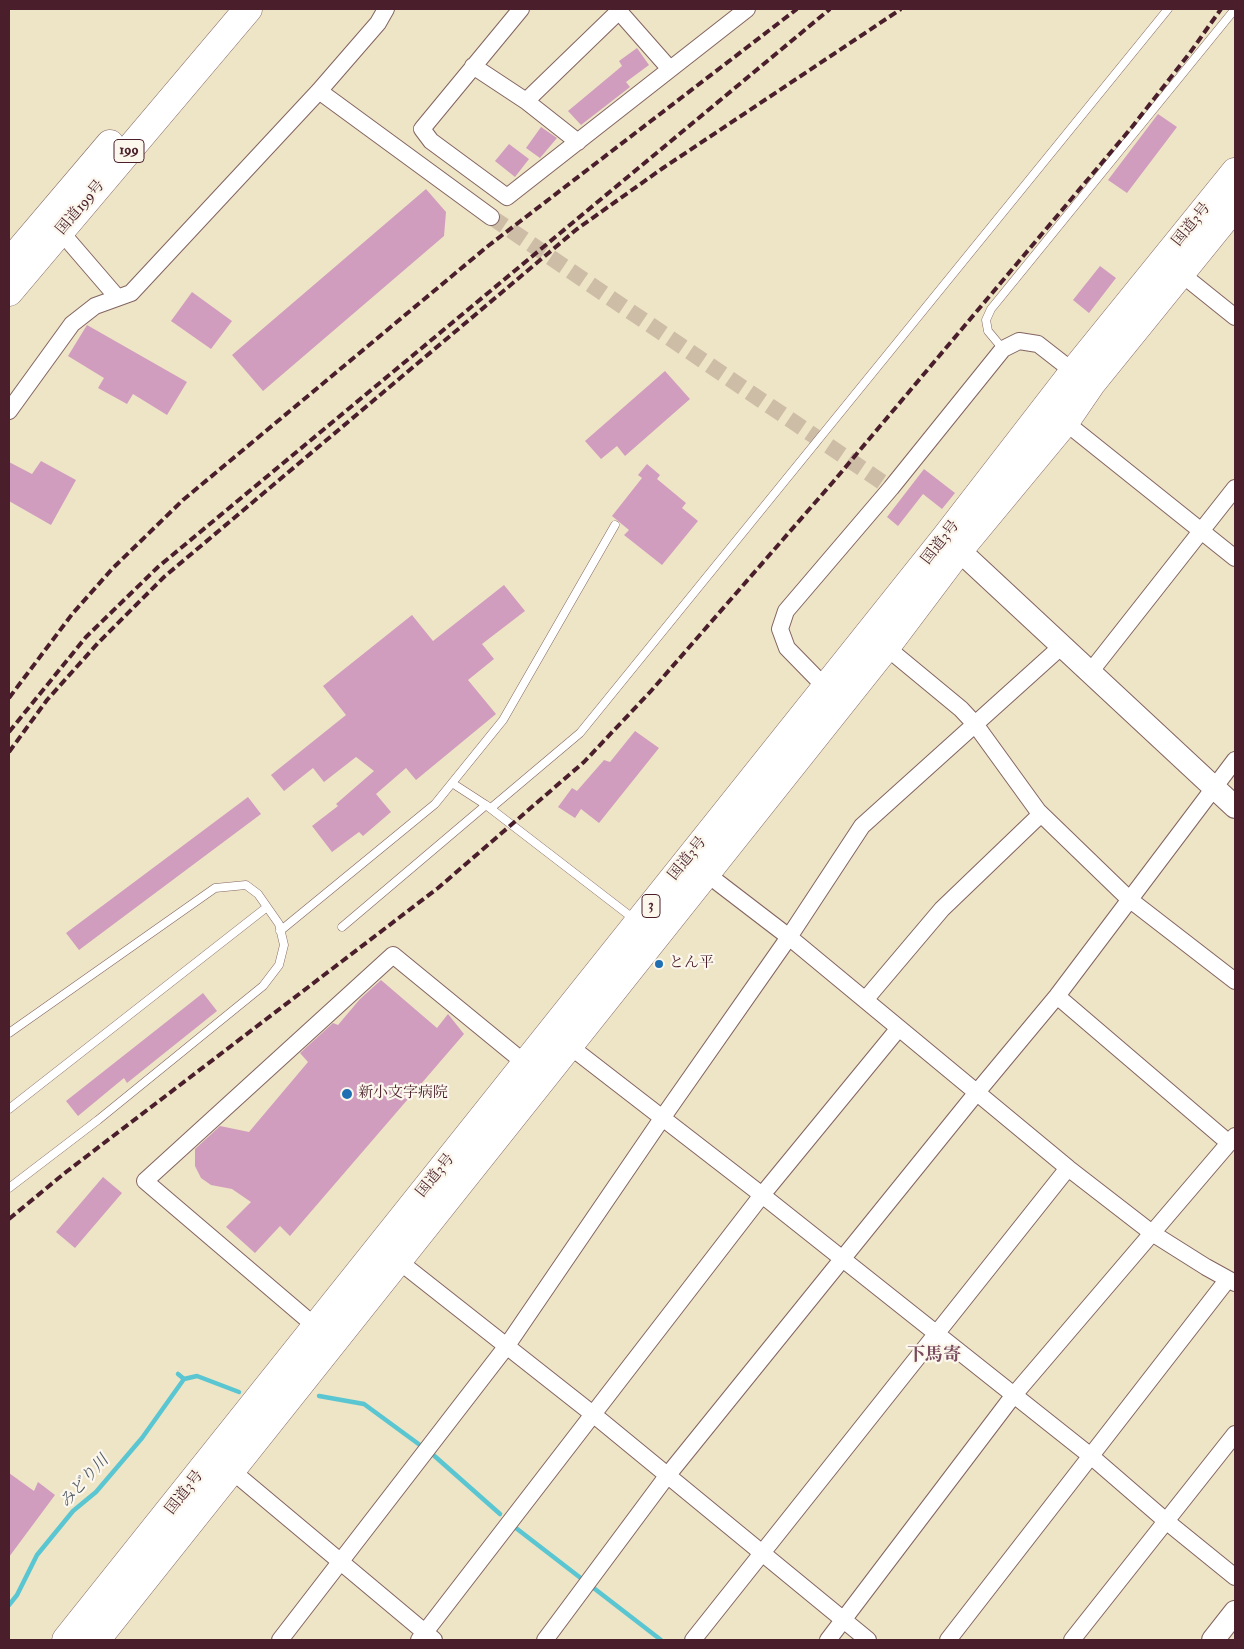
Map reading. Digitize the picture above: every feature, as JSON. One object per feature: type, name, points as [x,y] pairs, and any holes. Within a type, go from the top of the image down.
[{"type":"highway","name":"国道199号","points":[[9,292],[55,225],[225,9]]},
{"type":"highway","name":"国道199号","points":[[9,263],[55,225],[248,9]]},
{"type":"highway","name":"国道3号","points":[[1173,267],[1235,172]]},
{"type":"highway","name":"国道3号","points":[[96,1640],[223,1463],[1082,378],[1173,267],[1235,206]]},
{"type":"highway","name":"国道3号","points":[[833,694],[886,647],[952,544],[1065,422],[1082,378]]},
{"type":"highway","name":"国道3号","points":[[390,1253],[526,1064],[560,1039],[638,921],[697,866]]},
{"type":"highway","name":"国道3号","points":[[66,1640],[223,1463]]},
{"type":"street","points":[[9,411],[72,324],[96,306],[131,293],[319,91],[378,23],[386,9]]},
{"type":"street","points":[[520,9],[422,129],[430,141],[508,197],[668,68],[745,9]]},
{"type":"street","points":[[526,101],[618,10],[668,68]]},
{"type":"street","points":[[473,66],[526,101],[578,142]]},
{"type":"street","points":[[319,91],[491,217]]},
{"type":"street","points":[[55,225],[117,297]]},
{"type":"street","points":[[1173,267],[1235,317]]},
{"type":"street","points":[[833,694],[787,648],[780,629],[786,612],[887,485],[1003,348],[1019,341],[1038,344],[1082,378]]},
{"type":"street","points":[[1065,422],[1235,558]]},
{"type":"street","points":[[1091,671],[1200,530],[1235,488]]},
{"type":"street","points":[[952,544],[1091,671],[1235,807]]},
{"type":"street","points":[[280,1640],[506,1347],[662,1117],[789,937],[862,826],[1063,645]]},
{"type":"street","points":[[886,647],[961,709],[975,724],[1041,814],[1129,900],[1235,981]]},
{"type":"street","points":[[545,1640],[668,1476],[978,1091],[1057,996],[1235,760]]},
{"type":"street","points":[[865,1000],[942,909],[1041,814]]},
{"type":"street","points":[[697,866],[789,937],[978,1091],[1068,1168],[1152,1233],[1232,1281],[948,1640]]},
{"type":"street","points":[[325,1334],[145,1181],[393,955],[526,1064]]},
{"type":"street","points":[[828,1640],[1013,1396],[1232,1139],[1057,996]]},
{"type":"street","points":[[223,1463],[340,1561],[426,1638],[762,1195],[899,1028]]},
{"type":"street","points":[[560,1039],[762,1195],[935,1335],[1092,1457],[1235,1577]]},
{"type":"street","points":[[693,1640],[1068,1168]]},
{"type":"street","points":[[390,1253],[594,1415],[868,1640]]},
{"type":"street","points":[[1072,1640],[1235,1434]]},
{"type":"street","points":[[1214,1640],[1235,1612]]},
{"type":"lane","points":[[342,927],[580,733],[1168,9]]},
{"type":"lane","points":[[1003,348],[988,331],[986,320],[991,309],[1235,9]]},
{"type":"lane","points":[[280,931],[435,804],[504,720],[615,525]]},
{"type":"lane","points":[[452,783],[489,807],[638,921]]},
{"type":"lane","points":[[9,1033],[215,888],[246,885],[258,894],[279,924],[284,945],[279,965],[263,986],[98,1120],[9,1188]]},
{"type":"lane","points":[[9,1109],[267,907]]},
{"type":"building","points":[[637,48],[649,65],[626,82],[630,87],[581,125],[568,111],[622,66],[619,61]]},
{"type":"building","points":[[1158,114],[1177,127],[1127,193],[1108,180]]},
{"type":"building","points":[[541,127],[557,138],[540,158],[526,148]]},
{"type":"building","points":[[509,144],[529,159],[515,177],[495,161]]},
{"type":"building","points":[[426,189],[446,212],[444,236],[263,391],[232,355]]},
{"type":"building","points":[[1100,266],[1116,278],[1089,313],[1073,300]]},
{"type":"building","points":[[192,292],[232,321],[211,349],[171,321]]},
{"type":"building","points":[[87,325],[187,382],[167,415],[133,394],[127,404],[98,388],[104,378],[68,356]]},
{"type":"building","points":[[665,371],[690,399],[625,456],[617,446],[601,459],[585,441]]},
{"type":"building","points":[[41,461],[76,480],[51,525],[9,501],[9,462],[32,474]]},
{"type":"building","points":[[647,464],[660,475],[657,479],[686,503],[682,508],[698,521],[662,565],[624,535],[629,530],[612,516],[642,478],[638,475]]},
{"type":"building","points":[[924,469],[955,493],[942,509],[923,494],[898,526],[887,517]]},
{"type":"building","points":[[504,585],[525,611],[482,644],[494,659],[468,680],[496,714],[416,780],[406,768],[376,794],[391,812],[363,836],[359,832],[332,852],[312,826],[338,806],[336,804],[374,771],[356,757],[324,782],[313,768],[284,791],[271,775],[346,715],[323,686],[412,615],[433,641]]},
{"type":"building","points":[[635,731],[659,748],[599,823],[581,809],[575,818],[558,807],[572,788],[577,791],[604,760],[610,762]]},
{"type":"building","points":[[248,797],[261,814],[79,950],[66,933]]},
{"type":"building","name":"新小文字病院","points":[[381,980],[437,1028],[448,1014],[464,1034],[290,1236],[280,1226],[255,1253],[226,1227],[251,1202],[232,1189],[211,1185],[201,1178],[195,1166],[195,1149],[220,1126],[249,1132],[308,1062],[300,1053],[333,1023],[338,1025],[360,999]]},
{"type":"building","points":[[203,993],[217,1011],[127,1083],[124,1078],[78,1116],[66,1101]]},
{"type":"building","points":[[103,1177],[122,1193],[75,1248],[56,1232]]},
{"type":"building","points":[[9,1473],[34,1491],[38,1482],[55,1495],[9,1557]]},
{"type":"waterway","name":"みどり川","points":[[178,1374],[184,1379]]},
{"type":"waterway","points":[[184,1379],[197,1376],[239,1392]]},
{"type":"waterway","name":"みどり川","points":[[9,1605],[17,1595],[37,1555],[73,1511],[96,1492],[142,1438],[184,1379]]},
{"type":"waterway","points":[[319,1396],[364,1404],[424,1448]]},
{"type":"waterway","points":[[430,1452],[500,1514]]},
{"type":"waterway","points":[[512,1525],[661,1640]]},
{"type":"tunnel","points":[[491,217],[882,482]]},
{"type":"railway","points":[[9,698],[73,613],[113,568],[183,500],[488,246],[797,9]]},
{"type":"railway","points":[[9,732],[86,637],[158,567],[830,9]]},
{"type":"railway","points":[[9,752],[47,700],[98,643],[164,577],[577,229],[663,168],[901,9]]},
{"type":"railway","points":[[9,1219],[66,1172],[438,888],[584,762],[651,691],[833,482],[1132,127],[1189,54],[1221,9]]},
{"type":"place","name":"とん平","points":[[659,964]]},
{"type":"place","name":"新小文字病院","points":[[347,1094]]},
{"type":"district","name":"下馬寄","points":[[934,1356]]}]
